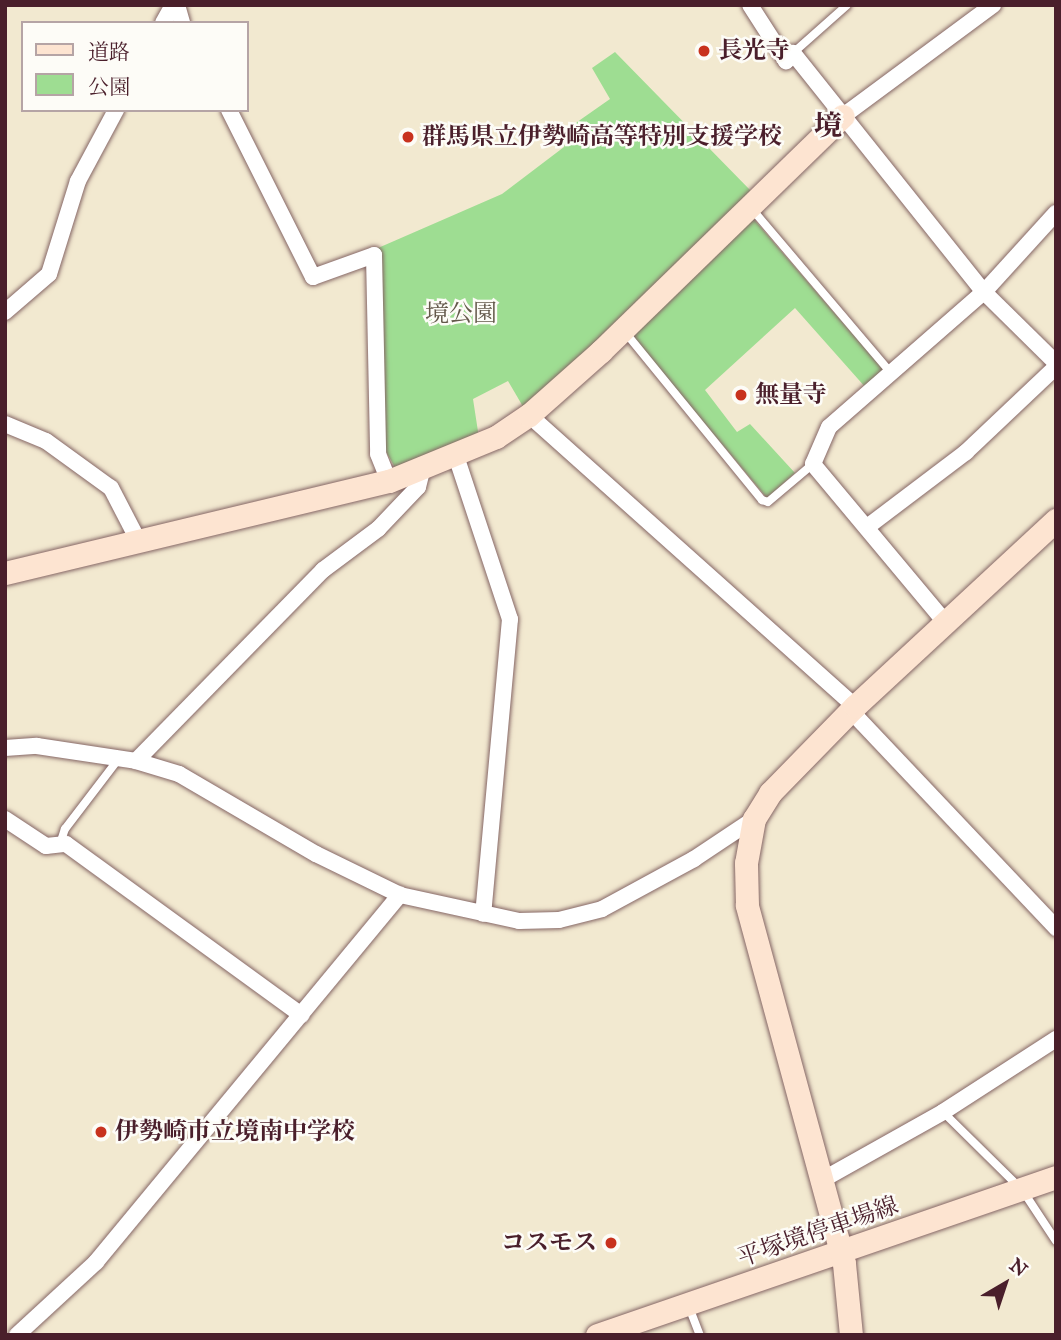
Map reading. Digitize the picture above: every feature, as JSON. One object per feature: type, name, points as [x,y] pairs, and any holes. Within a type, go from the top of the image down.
[{"type":"street","points":[[164,21],[175,5]]},
{"type":"street","points":[[175,5],[182,21]]},
{"type":"street","points":[[750,5],[786,61],[793,53],[984,292],[1056,365],[966,452],[867,527]]},
{"type":"street","points":[[5,573],[389,481],[422,471],[456,456],[529,415],[623,330],[843,116],[993,5]]},
{"type":"street","points":[[5,312],[49,274],[78,181],[115,112]]},
{"type":"street","points":[[230,112],[313,277],[374,255],[373,359],[378,454],[389,481]]},
{"type":"street","points":[[945,622],[813,464],[829,427],[984,292],[1056,213]]},
{"type":"street","points":[[529,415],[853,708],[1056,928]]},
{"type":"street","points":[[5,425],[46,441],[111,488],[138,540]]},
{"type":"street","points":[[456,456],[510,619],[483,914]]},
{"type":"street","points":[[136,761],[323,570],[378,529],[418,487],[422,471]]},
{"type":"street","points":[[850,1335],[841,1252],[747,905],[746,863],[754,819],[770,793],[853,708],[1056,520]]},
{"type":"street","points":[[5,748],[37,746],[117,761],[136,761],[179,774],[316,854],[400,895],[483,914],[532,921],[602,909],[694,859],[754,819]]},
{"type":"street","points":[[5,819],[46,846],[66,844],[301,1016]]},
{"type":"street","points":[[17,1335],[96,1262],[400,895]]},
{"type":"street","points":[[822,1180],[943,1112],[1056,1039]]},
{"type":"street","name":"平塚境停車場線","points":[[597,1335],[1056,1177]]},
{"type":"lane","points":[[793,53],[847,5]]},
{"type":"lane","points":[[750,207],[891,373]]},
{"type":"lane","points":[[623,330],[762,500],[768,502],[813,464]]},
{"type":"lane","points":[[60,845],[65,829],[117,761]]},
{"type":"lane","points":[[943,1112],[1021,1189],[1056,1241]]},
{"type":"lane","points":[[687,1304],[700,1335]]},
{"type":"green space","name":"境公園","points":[[615,52],[751,191],[525,410],[508,381],[473,399],[479,438],[397,471],[384,448],[378,248],[502,194],[564,147],[570,127],[610,99],[592,68]]},
{"type":"green space","points":[[751,216],[886,373],[866,388],[795,308],[705,390],[737,432],[750,424],[795,473],[767,498],[631,335]]},
{"type":"place","name":"長光寺","points":[[704,51]]},
{"type":"place","name":"群馬県立伊勢崎高等特別支援学校","points":[[408,137]]},
{"type":"place","name":"無量寺","points":[[741,395]]},
{"type":"place","name":"伊勢崎市立境南中学校","points":[[101,1132]]},
{"type":"place","name":"コスモス","points":[[611,1243]]},
{"type":"district","name":"境","points":[[828,126]]}]
